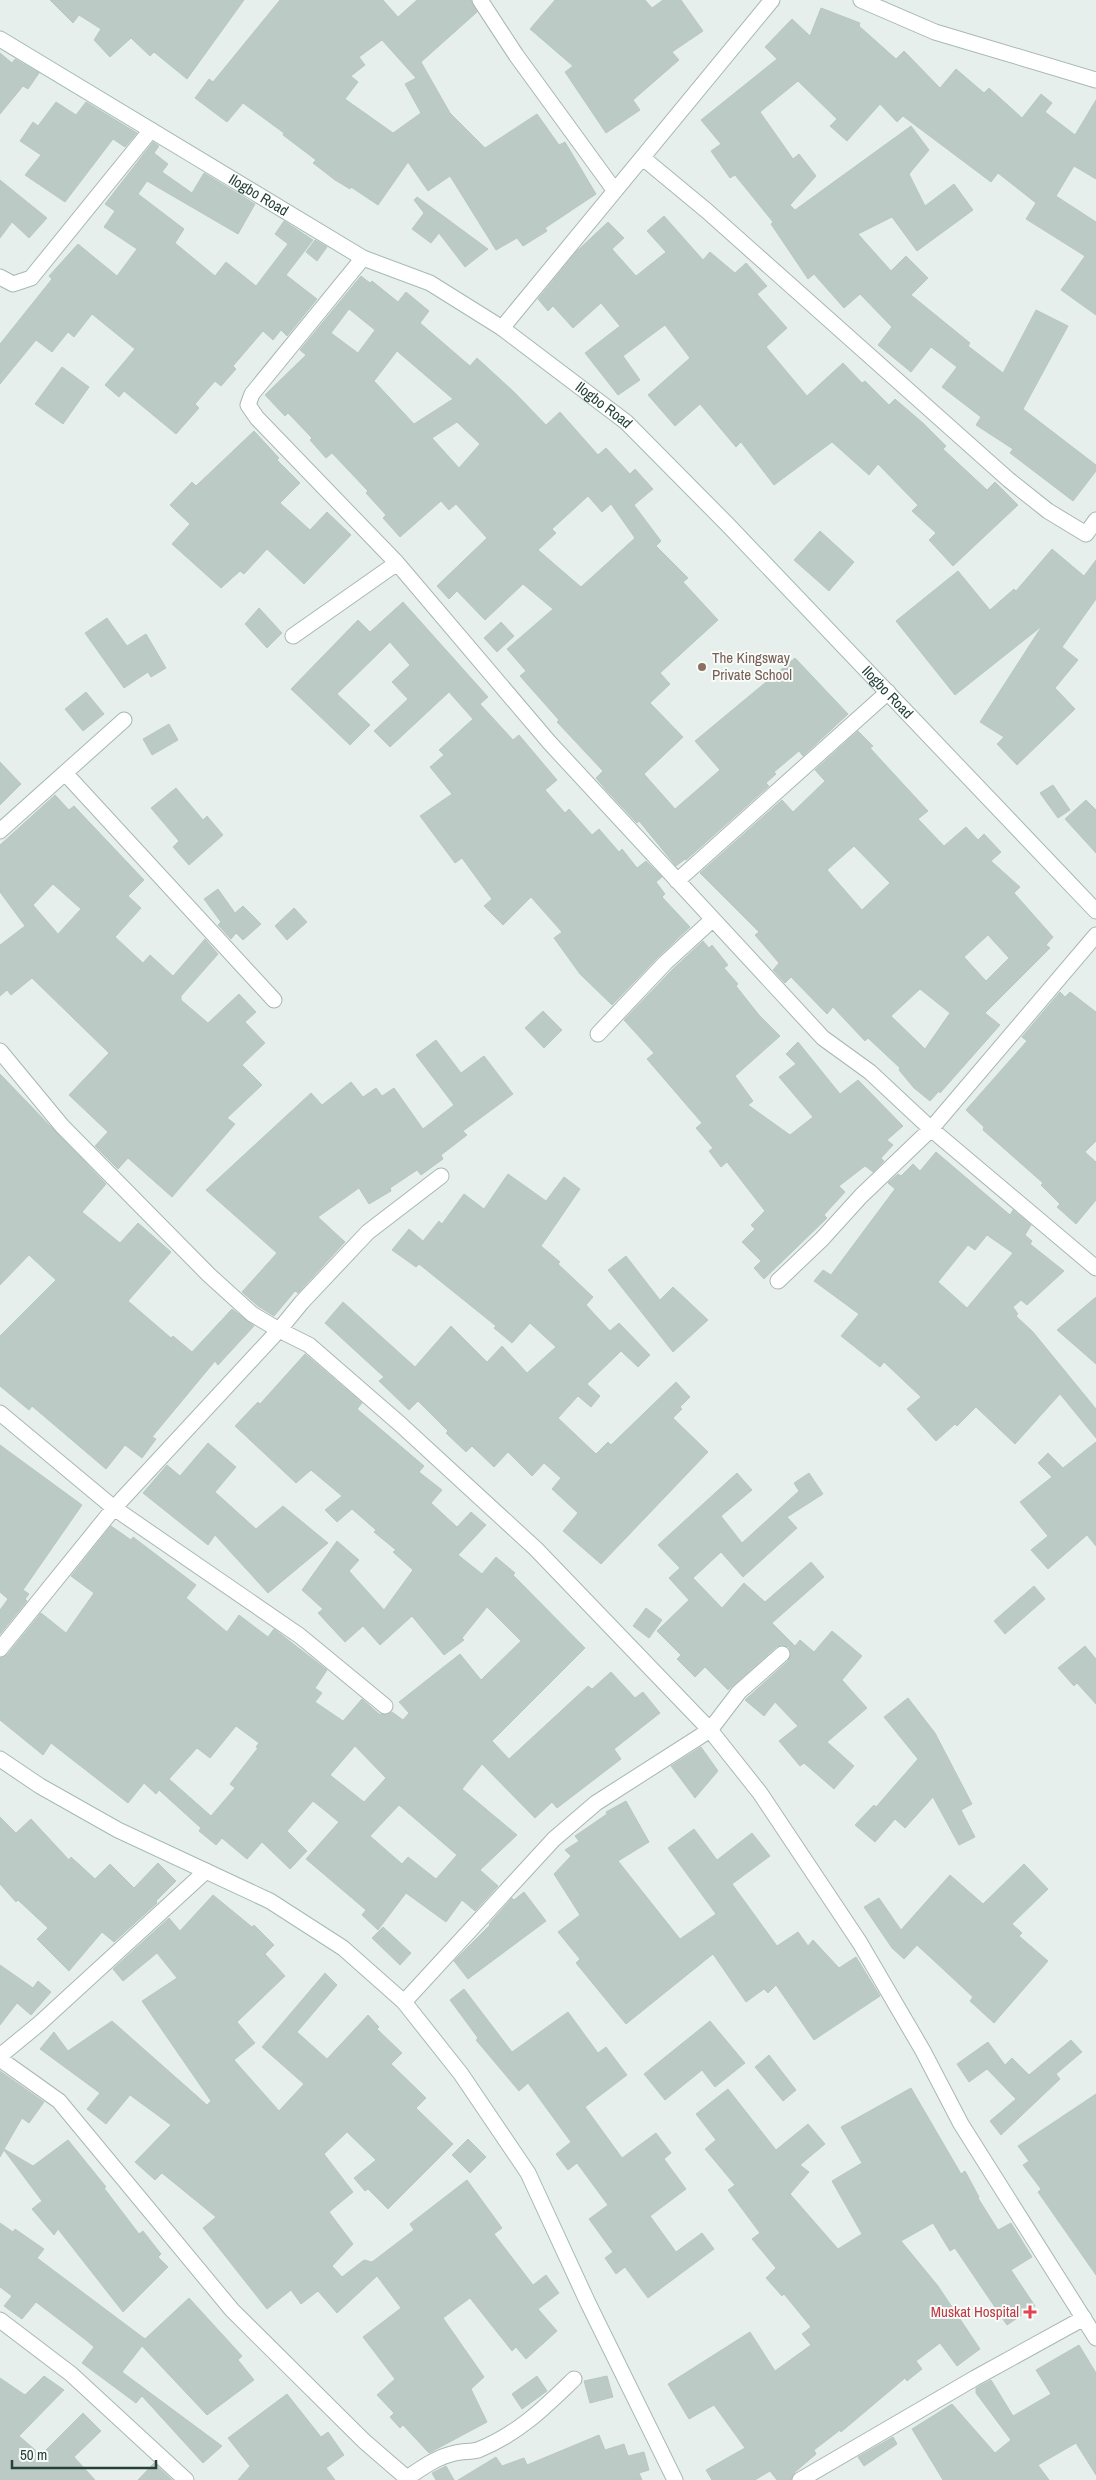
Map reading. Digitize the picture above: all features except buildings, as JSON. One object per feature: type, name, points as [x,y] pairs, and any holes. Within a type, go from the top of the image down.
[{"type":"street","points":[[480,0],[516,55],[615,191]]},
{"type":"street","points":[[502,328],[772,0]]},
{"type":"street","points":[[861,0],[935,32],[1096,80]]},
{"type":"street","name":"Ilogbo Road","points":[[0,39],[363,258],[430,283],[502,328],[626,422],[728,524],[1096,911]]},
{"type":"street","points":[[0,277],[13,284],[31,278],[152,130]]},
{"type":"street","points":[[643,158],[707,211],[1009,480],[1048,511],[1091,538],[1096,520]]},
{"type":"street","points":[[363,258],[252,394],[248,405],[257,418],[397,563],[549,742],[712,920],[764,971],[823,1038],[870,1072],[931,1129],[1096,1268]]},
{"type":"street","points":[[293,636],[397,563]]},
{"type":"street","points":[[678,882],[888,692]]},
{"type":"street","points":[[0,831],[124,720]]},
{"type":"street","points":[[65,772],[274,1000]]},
{"type":"street","points":[[598,1034],[665,963],[712,920]]},
{"type":"street","points":[[778,1281],[822,1239],[860,1196],[931,1129],[1096,935]]},
{"type":"street","points":[[0,1051],[62,1126],[209,1275],[252,1314],[278,1330],[309,1344],[400,1424],[522,1536],[710,1730],[760,1793],[860,1943],[923,2051],[961,2124],[1096,2338]]},
{"type":"street","points":[[0,1650],[114,1508],[302,1302],[368,1232],[442,1176]]},
{"type":"street","points":[[0,1413],[114,1508],[300,1636],[385,1706]]},
{"type":"street","points":[[404,2002],[554,1839],[596,1803],[710,1730],[739,1692],[782,1654]]},
{"type":"street","points":[[0,1759],[40,1786],[118,1830],[270,1901],[343,1948],[404,2002],[461,2074],[528,2173],[588,2303],[675,2480]]},
{"type":"street","points":[[206,1871],[40,2023],[0,2057],[59,2101],[232,2310],[364,2441],[408,2479],[433,2460],[455,2453],[477,2450],[535,2418],[574,2379]]},
{"type":"street","points":[[800,2480],[974,2378],[1084,2318]]},
{"type":"street","points":[[0,2320],[71,2374],[186,2480]]},
{"type":"place","name":"The Kingsway Private School","points":[[702,667]]},
{"type":"place","name":"Muskat Hospital","points":[[1030,2312]]}]
